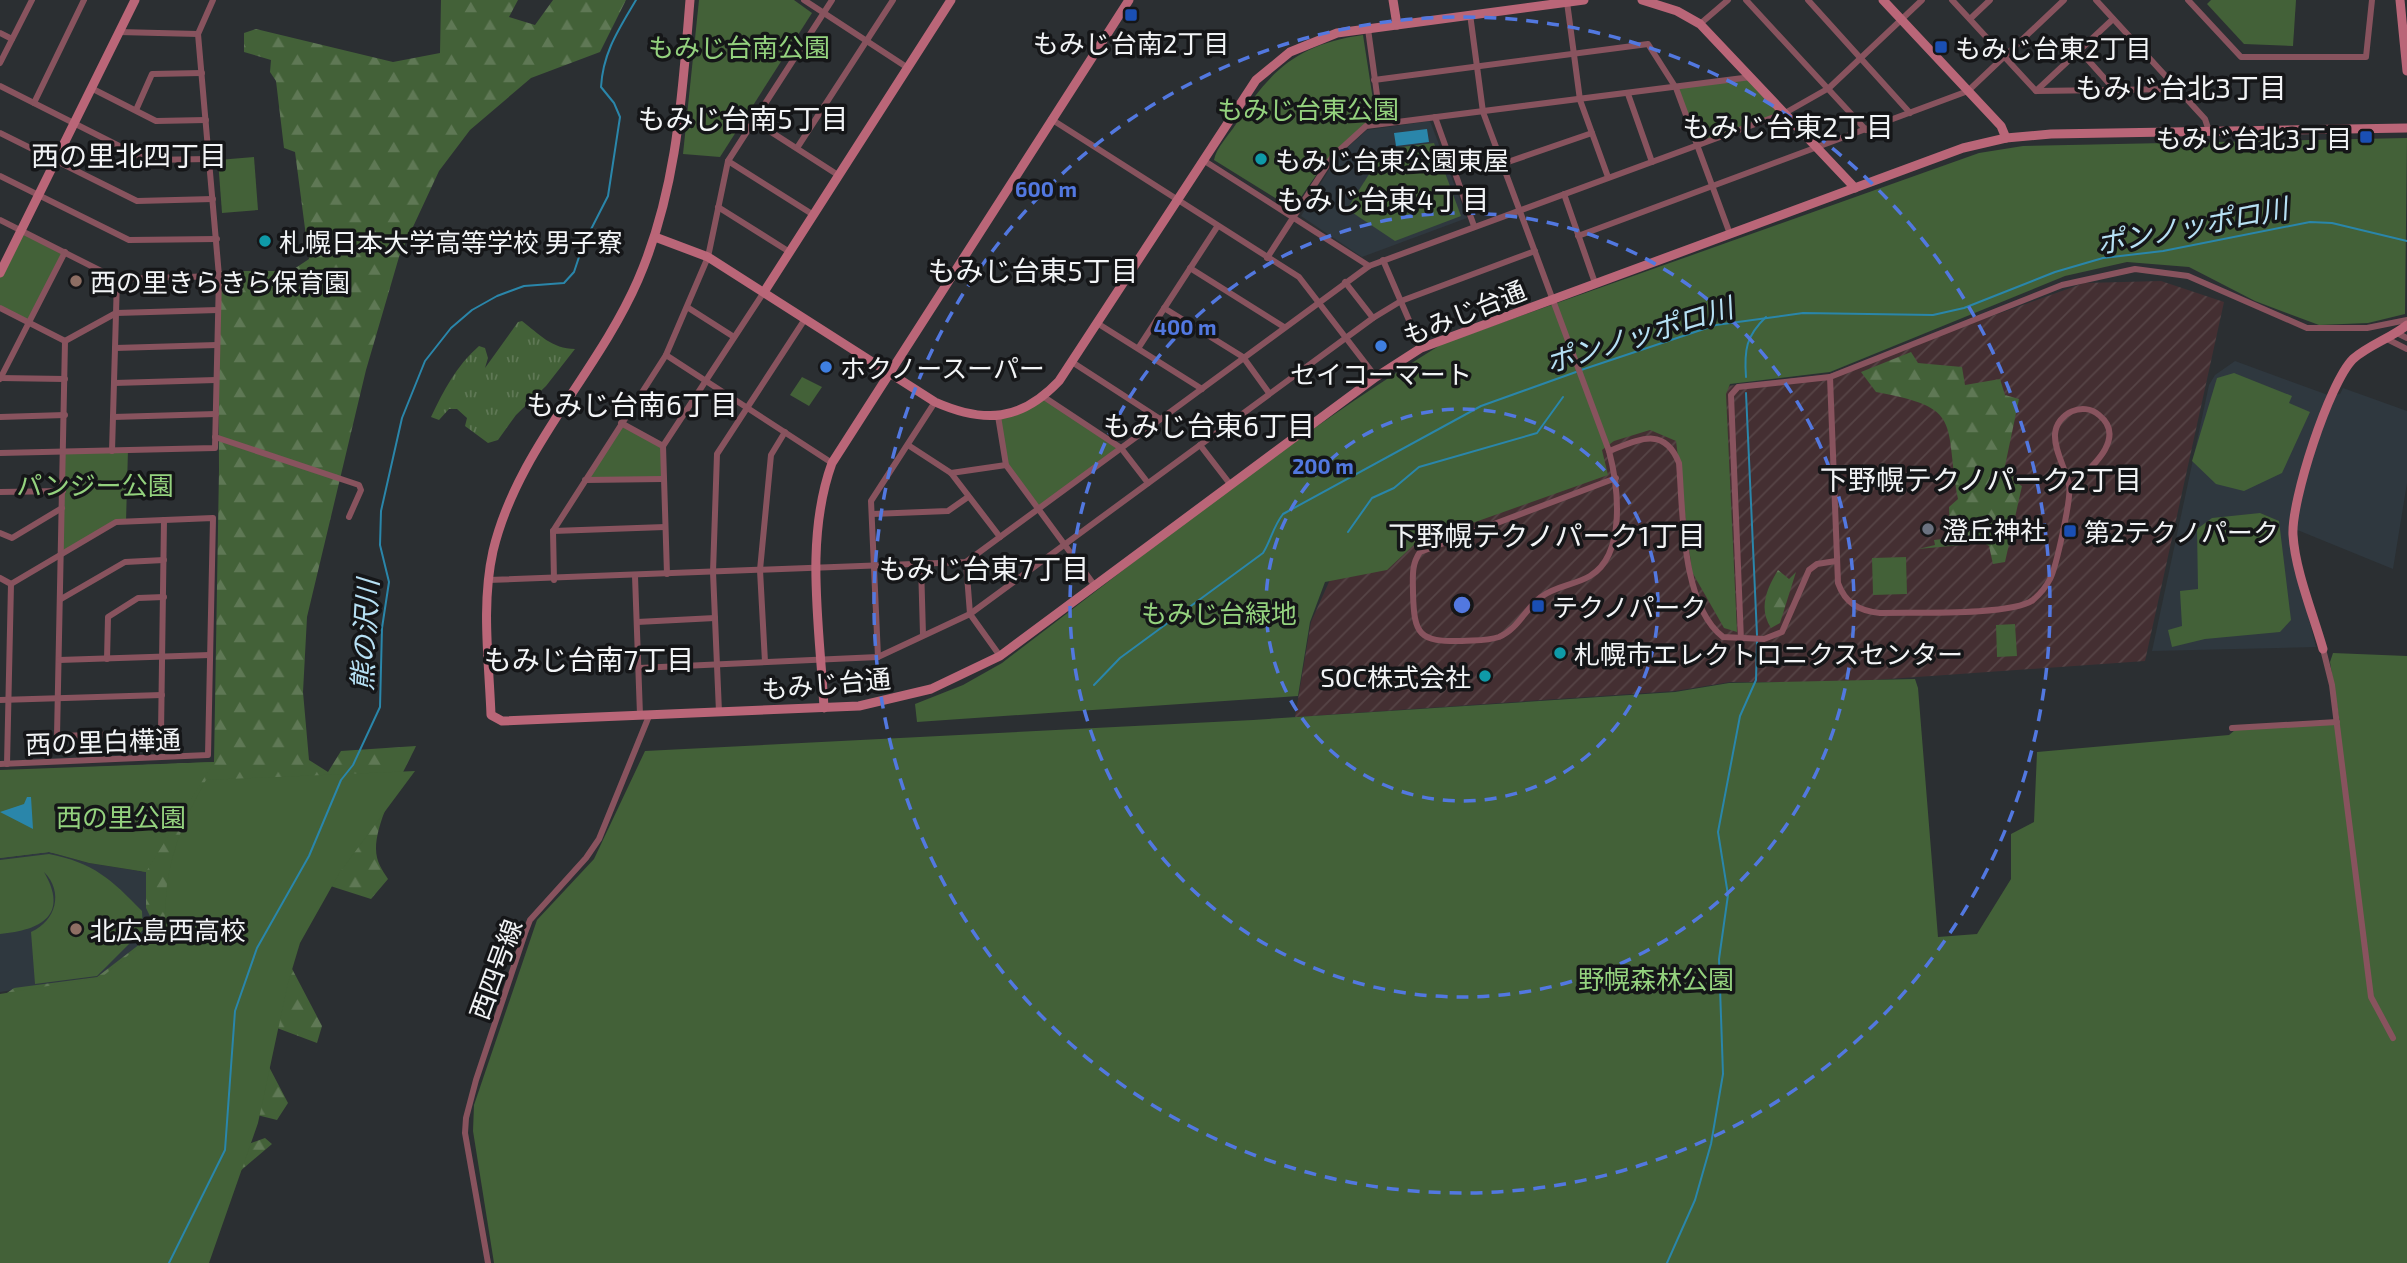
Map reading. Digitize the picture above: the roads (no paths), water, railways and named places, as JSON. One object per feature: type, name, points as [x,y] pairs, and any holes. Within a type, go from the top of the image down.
[{"type":"street","points":[[0,63],[32,0]]},
{"type":"street","points":[[34,103],[84,0]]},
{"type":"street","points":[[1,267],[135,0]]},
{"type":"street","points":[[0,453],[215,449],[219,276],[198,34],[213,0]]},
{"type":"street","points":[[690,0],[678,141],[670,187],[655,237],[624,311],[519,481],[504,515],[488,580],[554,580],[966,562],[1369,266],[1785,113],[1829,88],[1922,0]]},
{"type":"street","points":[[804,0],[908,68]]},
{"type":"street","points":[[554,580],[553,531],[666,355],[708,257],[728,161],[832,0]]},
{"type":"street","points":[[797,148],[893,0]]},
{"type":"street","points":[[667,574],[663,446],[951,0]]},
{"type":"street","points":[[824,708],[817,528],[823,487],[832,463],[1129,0]]},
{"type":"street","points":[[1394,0],[1397,25]]},
{"type":"street","points":[[655,237],[708,257],[935,402],[963,415],[998,416],[1020,411],[1044,397],[1072,362],[1256,80],[1272,66],[1312,42],[1337,33],[1584,0]]},
{"type":"street","points":[[1642,0],[1677,11],[1700,24],[1854,188]]},
{"type":"street","points":[[1700,24],[1728,0]]},
{"type":"street","points":[[1746,0],[1866,130]]},
{"type":"street","points":[[1808,0],[1910,113]]},
{"type":"street","points":[[1883,0],[2001,126],[2006,138]]},
{"type":"street","points":[[1952,0],[2036,91],[2178,89]]},
{"type":"street","points":[[1970,19],[1990,0]]},
{"type":"street","points":[[1578,236],[1968,91],[2064,0]]},
{"type":"street","points":[[2096,0],[2205,118],[2209,131]]},
{"type":"street","points":[[2188,0],[2241,57],[2366,57],[2372,0]]},
{"type":"street","points":[[2400,0],[2407,71]]},
{"type":"street","points":[[1567,2],[1580,100],[1608,177]]},
{"type":"street","points":[[1471,14],[1483,112],[1609,451],[1616,478],[1618,500],[1606,559],[1590,576],[1541,597],[1511,631],[1498,637],[1435,642],[1420,632],[1414,615],[1413,569],[1420,552],[1616,478]]},
{"type":"street","points":[[2036,91],[2113,19]]},
{"type":"street","points":[[1368,29],[1381,124]]},
{"type":"street","points":[[119,32],[198,34]]},
{"type":"street","points":[[0,33],[12,39]]},
{"type":"street","points":[[1374,80],[1648,44],[1675,88],[1730,234]]},
{"type":"street","points":[[2080,51],[2114,89]]},
{"type":"street","points":[[135,110],[152,74],[202,73]]},
{"type":"street","points":[[1267,258],[1333,156],[1366,126],[1751,77]]},
{"type":"street","points":[[0,86],[147,160],[209,159]]},
{"type":"street","points":[[91,88],[156,121],[206,120]]},
{"type":"street","points":[[1628,93],[1652,162]]},
{"type":"street","points":[[1435,117],[1474,226]]},
{"type":"street","points":[[1051,119],[1299,277],[1376,377]]},
{"type":"street","points":[[754,121],[838,175]]},
{"type":"street","name":"もみじ台通","points":[[488,580],[486,598],[491,715],[502,721],[859,706],[916,695],[1000,656],[1376,377],[1421,348],[1964,148],[2006,138],[2407,128]]},
{"type":"street","points":[[0,133],[137,201],[213,199]]},
{"type":"street","points":[[1502,164],[1592,133]]},
{"type":"street","points":[[1203,160],[1369,266]]},
{"type":"street","points":[[728,161],[812,214]]},
{"type":"street","points":[[0,177],[129,240],[217,239]]},
{"type":"street","points":[[1564,194],[1595,283]]},
{"type":"street","points":[[718,207],[789,251]]},
{"type":"street","points":[[0,220],[117,279],[219,276]]},
{"type":"street","points":[[1139,347],[1217,227]]},
{"type":"street","points":[[639,668],[878,657],[971,614],[1373,318],[1401,301],[1535,251]]},
{"type":"street","points":[[65,252],[0,379],[65,379]]},
{"type":"street","points":[[1383,260],[1421,348]]},
{"type":"street","points":[[1190,268],[1284,327]]},
{"type":"street","points":[[1741,640],[1731,395],[1738,387],[1830,377],[2062,285],[2135,269],[2188,276],[2307,328],[2367,328],[2407,322]]},
{"type":"street","points":[[112,451],[117,279]]},
{"type":"street","points":[[1346,282],[1373,318]]},
{"type":"street","points":[[687,307],[734,337]]},
{"type":"street","points":[[0,308],[65,341]]},
{"type":"street","points":[[1164,309],[1242,357],[1269,393]]},
{"type":"street","points":[[65,341],[116,313],[218,310]]},
{"type":"street","points":[[719,712],[713,572],[717,454],[805,319]]},
{"type":"street","points":[[2393,1038],[2371,997],[2336,722],[2323,649],[2295,546],[2294,517],[2315,438],[2342,375],[2360,354],[2397,333],[2407,322]]},
{"type":"street","points":[[1097,323],[1202,388]]},
{"type":"street","points":[[2397,333],[2407,338]]},
{"type":"street","points":[[2387,339],[2407,349]]},
{"type":"street","points":[[65,341],[57,736],[161,733],[164,520]]},
{"type":"street","points":[[115,348],[217,345]]},
{"type":"street","points":[[666,355],[832,463]]},
{"type":"street","points":[[1072,362],[1160,419]]},
{"type":"street","points":[[1830,377],[1836,561],[1842,593],[1860,609],[1870,612],[2022,606],[2043,590],[2052,577],[2070,488],[2056,441],[2056,431],[2066,414],[2077,409],[2090,410],[2105,420],[2109,430],[2109,443],[2101,457],[2070,488]]},
{"type":"street","points":[[114,383],[216,380]]},
{"type":"street","points":[[1044,397],[1121,448],[1148,483]]},
{"type":"street","points":[[878,657],[872,501],[935,402]]},
{"type":"street","points":[[113,417],[216,414]]},
{"type":"street","points":[[0,417],[65,415]]},
{"type":"street","points":[[998,416],[1006,465],[1095,586]]},
{"type":"street","points":[[621,423],[663,446]]},
{"type":"street","points":[[765,662],[761,570],[771,455],[785,432]]},
{"type":"street","points":[[215,437],[359,485],[361,490],[349,517]]},
{"type":"street","points":[[1609,451],[1651,437],[1667,443],[1674,450],[1679,463],[1688,575],[1716,632],[1723,637],[1741,640],[1764,639],[1782,632],[1809,569],[1836,561]]},
{"type":"street","points":[[908,445],[951,473],[1000,537]]},
{"type":"street","points":[[1200,445],[1230,484]]},
{"type":"street","points":[[951,473],[1006,465]]},
{"type":"street","points":[[585,480],[663,479]]},
{"type":"street","points":[[0,492],[63,491]]},
{"type":"street","points":[[872,514],[948,511],[968,497]]},
{"type":"street","points":[[0,533],[12,538],[62,508]]},
{"type":"street","points":[[12,584],[116,522],[213,518],[210,654],[59,660]]},
{"type":"street","points":[[553,531],[665,527]]},
{"type":"street","points":[[61,599],[125,562],[164,560]]},
{"type":"street","points":[[966,562],[971,614],[1000,656]]},
{"type":"street","points":[[921,564],[923,635]]},
{"type":"street","points":[[635,576],[639,668],[645,716]]},
{"type":"street","points":[[0,578],[12,584]]},
{"type":"street","points":[[4,764],[12,584]]},
{"type":"street","points":[[107,659],[108,617],[138,598],[164,597]]},
{"type":"street","points":[[637,622],[715,618]]},
{"type":"street","name":"西の里白樺通","points":[[4,764],[208,755],[210,654]]},
{"type":"street","points":[[0,700],[162,695]]},
{"type":"street","name":"西四号線","points":[[488,1263],[466,1132],[466,1118],[475,1080],[530,920],[586,858],[599,839],[645,716]]},
{"type":"street","points":[[2232,728],[2336,722]]},
{"type":"water","points":[[1427,129],[1429,142],[1396,146],[1394,133]]},
{"type":"water","points":[[27,797],[31,797],[33,829],[0,812],[24,804]]},
{"type":"waterway","name":"熊の沢川","points":[[169,1263],[225,1150],[235,1011],[257,948],[309,856],[341,780],[353,765],[380,707],[382,628],[389,582],[380,545],[381,511],[402,418],[425,361],[451,328],[472,310],[497,296],[524,286],[564,283],[574,272],[583,245],[608,196],[620,117],[614,103],[601,87],[602,74],[613,41],[636,0]]},
{"type":"waterway","name":"ポンノッポロ川","points":[[1581,370],[1716,325],[1803,313],[1933,315],[1964,308],[2055,272],[2103,258],[2163,251],[2310,222],[2332,223],[2407,241]]},
{"type":"waterway","points":[[1746,377],[1745,359],[1750,337],[1766,317]]},
{"type":"waterway","name":"ポンノッポロ川","points":[[1094,685],[1120,658],[1263,553],[1283,514],[1481,406],[1576,372]]},
{"type":"waterway","points":[[1746,393],[1757,635]]},
{"type":"waterway","points":[[1348,532],[1372,498],[1394,488],[1419,467],[1537,433],[1563,397]]},
{"type":"waterway","points":[[1667,1263],[1695,1200],[1711,1144],[1723,1074],[1719,959],[1728,895],[1718,832],[1740,716],[1756,680],[1757,640]]},
{"type":"place","name":"もみじ台南2丁目","points":[[1131,15]]},
{"type":"place","name":"もみじ台東2丁目","points":[[1941,47]]},
{"type":"place","name":"もみじ台北3丁目","points":[[2366,137]]},
{"type":"place","name":"もみじ台東公園東屋","points":[[1261,159]]},
{"type":"place","name":"札幌日本大学高等学校 男子寮","points":[[265,241]]},
{"type":"place","name":"西の里きらきら保育園","points":[[76,281]]},
{"type":"place","name":"セイコーマート","points":[[1381,346]]},
{"type":"place","name":"ホクノースーパー","points":[[826,367]]},
{"type":"place","name":"澄丘神社","points":[[1928,529]]},
{"type":"place","name":"第2テクノパーク","points":[[2070,531]]},
{"type":"place","name":"テクノパーク","points":[[1538,606]]},
{"type":"place","name":"札幌市エレクトロニクスセンター","points":[[1560,653]]},
{"type":"place","name":"SOC株式会社","points":[[1485,676]]},
{"type":"place","name":"北広島西高校","points":[[76,929]]},
{"type":"district","name":"もみじ台北3丁目","points":[[2181,87]]},
{"type":"district","name":"もみじ台南5丁目","points":[[743,118]]},
{"type":"district","name":"もみじ台東2丁目","points":[[1788,126]]},
{"type":"district","name":"西の里北四丁目","points":[[129,155]]},
{"type":"district","name":"もみじ台東4丁目","points":[[1383,199]]},
{"type":"district","name":"もみじ台東5丁目","points":[[1033,270]]},
{"type":"district","name":"もみじ台南6丁目","points":[[632,404]]},
{"type":"district","name":"もみじ台東6丁目","points":[[1209,425]]},
{"type":"district","name":"下野幌テクノパーク2丁目","points":[[1981,479]]},
{"type":"district","name":"下野幌テクノパーク1丁目","points":[[1547,535]]},
{"type":"district","name":"もみじ台東7丁目","points":[[984,568]]},
{"type":"district","name":"もみじ台南7丁目","points":[[589,659]]},
{"type":"park label","name":"もみじ台南公園","points":[[739,46]]},
{"type":"park label","name":"もみじ台東公園","points":[[1308,108]]},
{"type":"park label","name":"パンジー公園","points":[[95,484]]},
{"type":"park label","name":"もみじ台緑地","points":[[1219,612]]},
{"type":"park label","name":"西の里公園","points":[[121,816]]},
{"type":"park label","name":"野幌森林公園","points":[[1656,978]]}]
